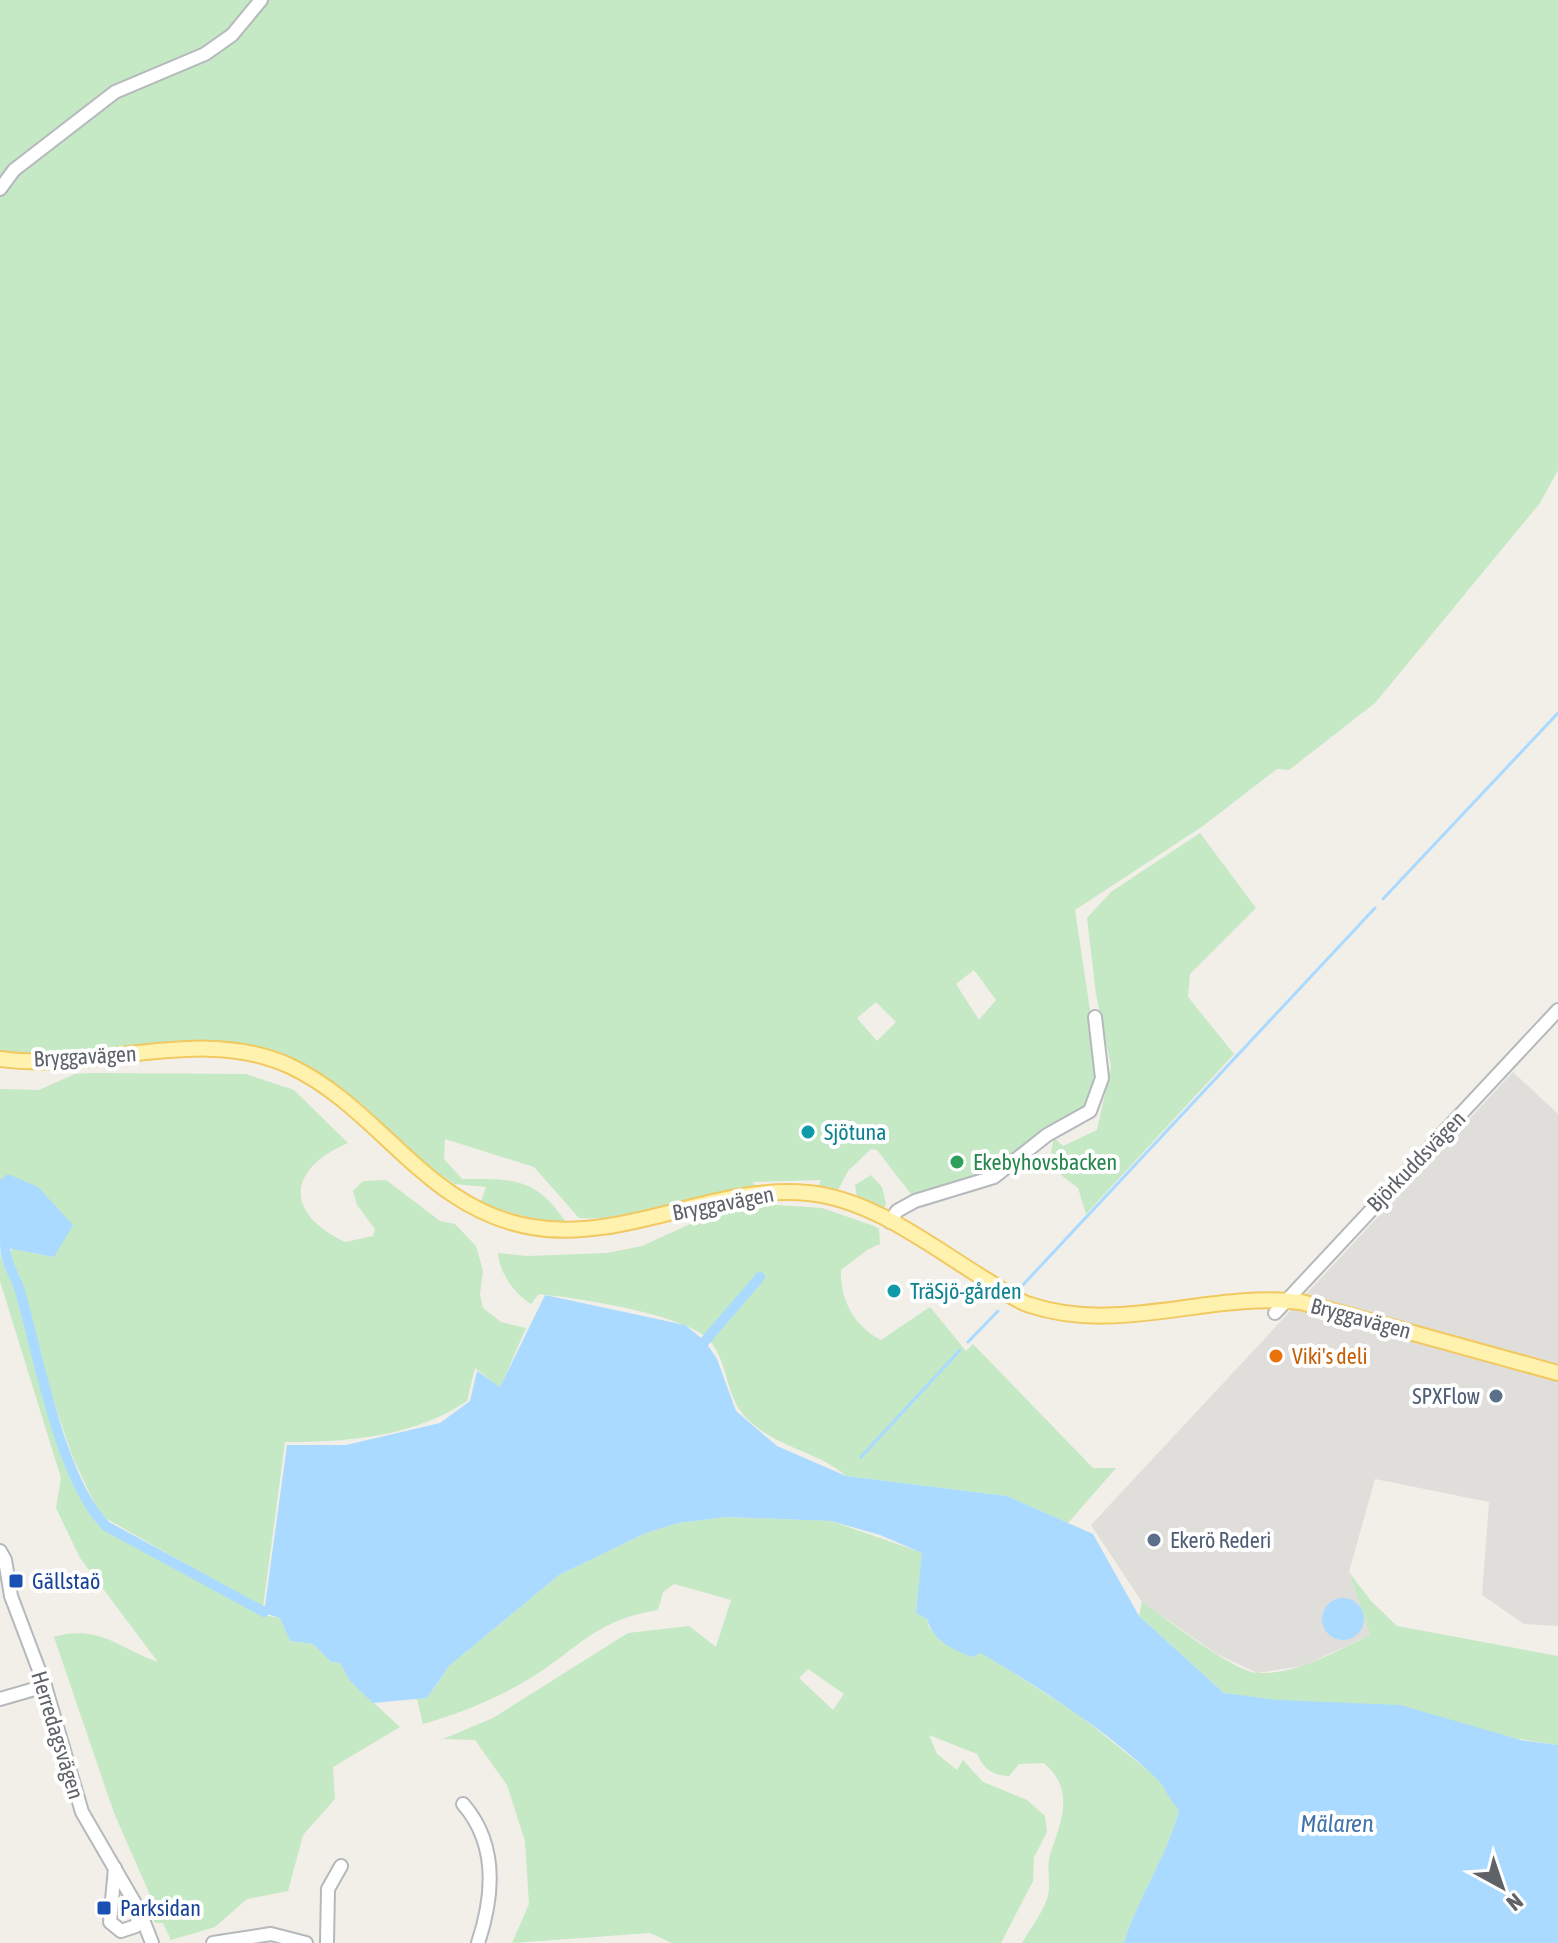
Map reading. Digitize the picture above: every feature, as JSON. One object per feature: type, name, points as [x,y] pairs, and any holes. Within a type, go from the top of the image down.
[{"type":"main road","name":"Bryggavägen","points":[[0,1059],[62,1059],[221,1048],[259,1055],[293,1067],[327,1090],[462,1202],[505,1221],[534,1227],[594,1227],[777,1191],[812,1193],[845,1201],[890,1222],[1028,1305],[1088,1317],[1128,1316],[1265,1300],[1287,1301],[1343,1312],[1558,1373]]},
{"type":"street","points":[[0,189],[14,170],[115,92],[205,54],[232,35],[261,0]]},
{"type":"street","name":"Björkuddsvägen","points":[[1275,1313],[1558,1010]]},
{"type":"street","points":[[890,1222],[897,1211],[915,1201],[994,1177],[1047,1135],[1090,1111],[1102,1078],[1095,1017]]},
{"type":"street","name":"Herredagsvägen","points":[[0,1551],[5,1560],[11,1596],[45,1686],[82,1812],[140,1912],[152,1943]]},
{"type":"street","name":"Herredagsvägen","points":[[0,1585],[11,1596]]},
{"type":"street","points":[[0,1699],[45,1686]]},
{"type":"street","points":[[463,1804],[486,1838],[491,1888],[478,1943]]},
{"type":"street","points":[[327,1943],[328,1889],[341,1866]]},
{"type":"street","points":[[115,1868],[110,1922],[121,1931],[128,1931],[136,1926],[140,1912]]},
{"type":"street","points":[[213,1943],[271,1934],[306,1943]]},
{"type":"shaded area","points":[[1513,1072],[1558,1114],[1558,1626],[1524,1624],[1482,1595],[1489,1502],[1375,1479],[1349,1572],[1370,1635],[1303,1666],[1257,1673],[1217,1654],[1142,1602],[1091,1525]]},
{"type":"green space","points":[[0,0],[1558,0],[1558,470],[1540,503],[1375,703],[1289,770],[1277,769],[1203,826],[1075,910],[1100,1077],[1088,1109],[1009,1161],[989,1159],[985,1176],[916,1195],[910,1193],[877,1150],[871,1149],[848,1171],[838,1190],[818,1187],[821,1180],[752,1182],[757,1186],[746,1191],[632,1219],[579,1218],[534,1167],[445,1139],[444,1159],[462,1179],[495,1179],[533,1188],[565,1221],[542,1221],[480,1204],[486,1187],[454,1184],[414,1155],[362,1104],[314,1071],[279,1055],[231,1042],[64,1054],[0,1054]],"holes":[[[974,970],[996,1000],[979,1020],[956,984]],[[876,1002],[896,1022],[877,1041],[857,1018]]]},
{"type":"green space","points":[[1200,833],[1256,908],[1190,974],[1188,997],[1234,1054],[1086,1214],[1078,1188],[1061,1175],[1051,1152],[1054,1138],[1063,1146],[1097,1130],[1111,1066],[1096,994],[1087,918],[1111,892]]},
{"type":"green space","points":[[75,1074],[246,1074],[294,1090],[348,1143],[313,1165],[304,1178],[301,1191],[303,1205],[311,1218],[345,1242],[373,1236],[375,1229],[357,1205],[353,1191],[363,1181],[386,1180],[440,1221],[455,1224],[476,1246],[483,1271],[480,1294],[483,1308],[501,1322],[526,1328],[500,1388],[475,1368],[467,1401],[425,1423],[356,1439],[285,1442],[263,1608],[100,1515],[73,1458],[48,1385],[19,1275],[8,1257],[12,1249],[54,1257],[0,1180],[0,1089],[39,1090]]},
{"type":"green space","points":[[871,1175],[882,1187],[886,1204],[881,1211],[857,1197],[855,1185]]},
{"type":"green space","points":[[763,1204],[822,1208],[879,1229],[880,1244],[841,1270],[846,1302],[856,1320],[881,1340],[930,1307],[966,1351],[973,1344],[1093,1468],[1116,1468],[1068,1523],[1007,1496],[846,1476],[754,1425],[737,1405],[715,1348],[696,1331],[655,1315],[578,1299],[539,1294],[531,1304],[509,1282],[499,1261],[498,1253],[527,1256],[607,1253],[642,1246],[699,1220]]},
{"type":"green space","points":[[0,1253],[23,1315],[61,1451],[74,1483],[90,1510],[108,1531],[263,1615],[280,1618],[290,1641],[313,1644],[331,1662],[340,1663],[350,1681],[400,1727],[333,1767],[335,1799],[303,1835],[288,1891],[247,1899],[215,1927],[171,1940],[163,1923],[155,1923],[149,1904],[154,1904],[114,1813],[54,1637],[70,1634],[97,1636],[158,1662],[80,1558],[56,1508],[61,1478],[0,1281]]},
{"type":"green space","points":[[727,1517],[831,1521],[923,1553],[916,1612],[927,1619],[929,1627],[947,1645],[972,1657],[981,1652],[1079,1715],[1156,1777],[1179,1810],[1124,1943],[1022,1943],[1048,1894],[1049,1860],[1063,1807],[1060,1784],[1044,1763],[1019,1764],[1009,1776],[998,1774],[986,1768],[977,1754],[929,1735],[937,1754],[957,1770],[963,1760],[983,1782],[1027,1800],[1045,1816],[1047,1832],[1034,1857],[1033,1881],[1001,1943],[672,1943],[650,1933],[512,1943],[529,1904],[525,1841],[507,1785],[475,1740],[443,1739],[493,1718],[628,1633],[689,1626],[716,1647],[731,1600],[674,1584],[663,1592],[658,1610],[635,1615],[599,1630],[541,1672],[486,1701],[423,1724],[417,1699],[427,1698],[449,1666],[559,1575],[646,1533],[678,1523]],"holes":[[[808,1669],[844,1694],[833,1710],[799,1678]]]},
{"type":"green space","points":[[1349,1572],[1371,1601],[1397,1626],[1558,1656],[1558,1745],[1224,1693],[1139,1616],[1142,1602],[1233,1664],[1258,1673],[1273,1673],[1316,1661],[1370,1635]]},
{"type":"water","points":[[8,1174],[38,1187],[73,1225],[54,1257],[12,1249],[0,1243],[0,1180]]},
{"type":"water","name":"Mälaren","points":[[545,1295],[685,1325],[705,1341],[717,1359],[736,1411],[777,1446],[846,1476],[1007,1496],[1093,1534],[1139,1616],[1224,1693],[1278,1700],[1400,1705],[1521,1740],[1558,1745],[1558,1943],[1124,1943],[1179,1810],[1161,1784],[1113,1741],[1048,1695],[981,1653],[972,1657],[938,1638],[927,1619],[916,1613],[922,1553],[880,1535],[831,1521],[727,1517],[678,1523],[646,1533],[559,1575],[449,1666],[427,1698],[373,1703],[350,1681],[340,1663],[331,1662],[313,1644],[290,1641],[280,1618],[264,1613],[287,1445],[346,1445],[440,1423],[470,1401],[477,1371],[500,1387]]},
{"type":"water","points":[[1343,1598],[1358,1604],[1364,1619],[1358,1634],[1343,1640],[1328,1634],[1322,1619],[1328,1604]]},
{"type":"waterway","points":[[1383,899],[1558,713]]},
{"type":"waterway","points":[[1021,1287],[1375,908]]},
{"type":"waterway","points":[[5,1245],[52,1415],[75,1478],[90,1505],[106,1526],[264,1612]]},
{"type":"waterway","points":[[705,1341],[760,1277]]},
{"type":"waterway","points":[[968,1342],[998,1311]]},
{"type":"waterway","points":[[861,1457],[960,1350]]},
{"type":"place","name":"Sjötuna","points":[[808,1132]]},
{"type":"place","name":"Ekebyhovsbacken","points":[[957,1162]]},
{"type":"place","name":"TräSjö-gården","points":[[894,1291]]},
{"type":"place","name":"Viki's deli","points":[[1276,1356]]},
{"type":"place","name":"SPXFlow","points":[[1496,1396]]},
{"type":"place","name":"Ekerö Rederi","points":[[1154,1540]]},
{"type":"place","name":"Gällstaö","points":[[16,1581]]},
{"type":"place","name":"Parksidan","points":[[104,1908]]}]
